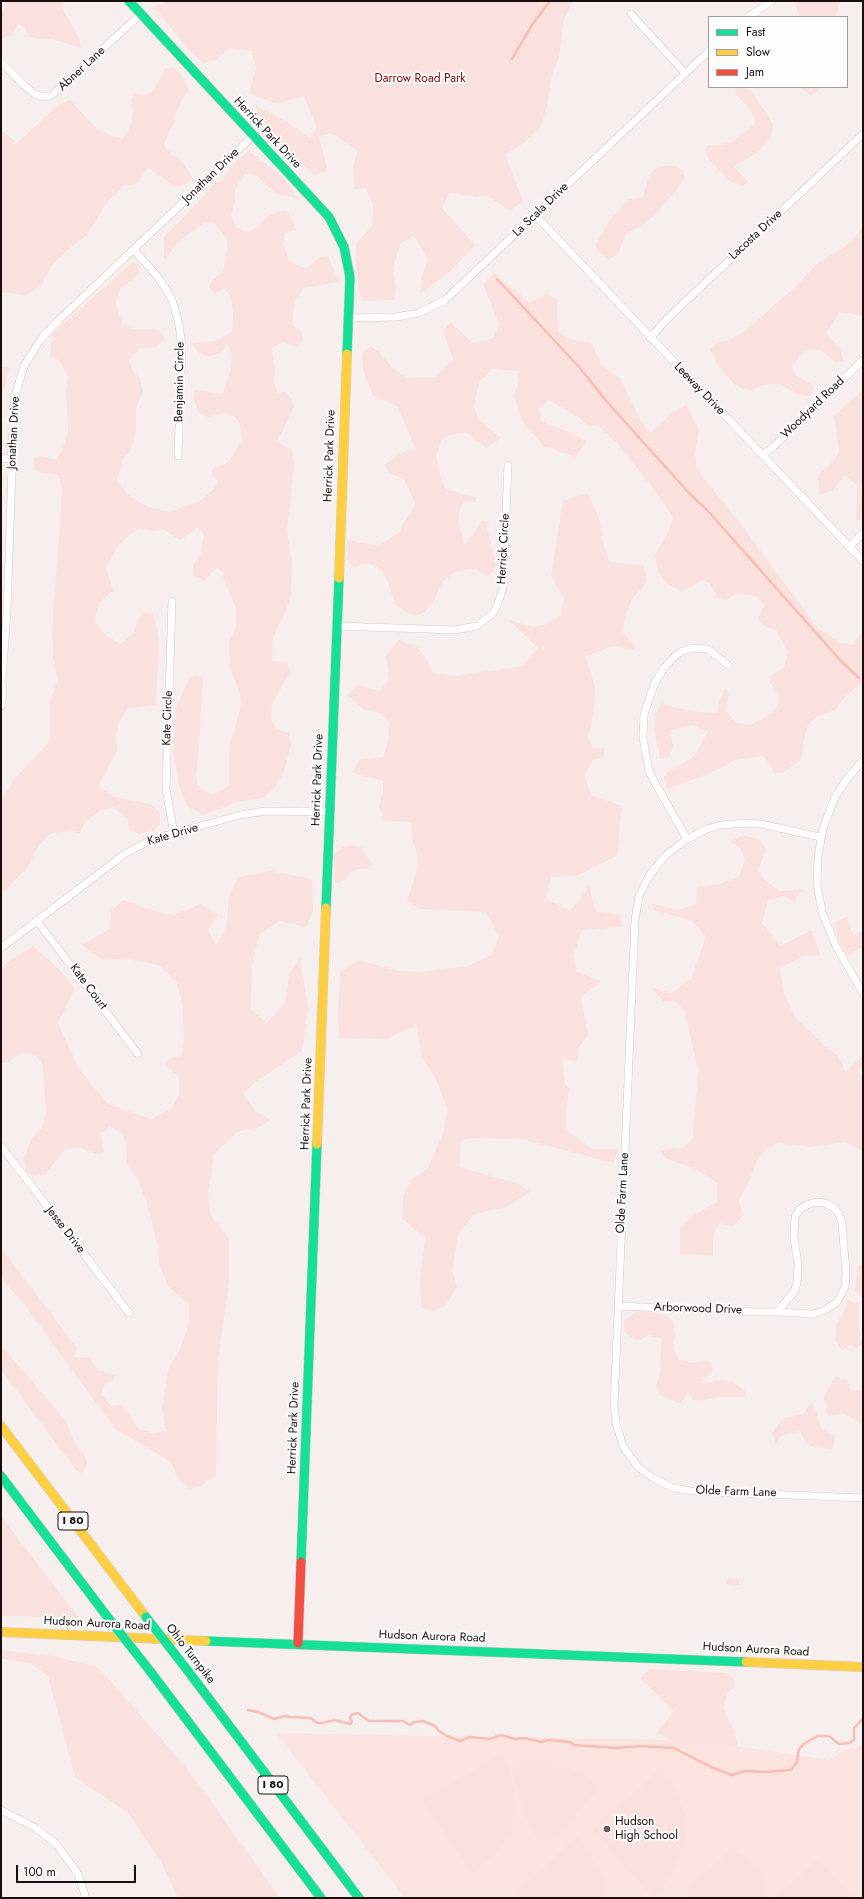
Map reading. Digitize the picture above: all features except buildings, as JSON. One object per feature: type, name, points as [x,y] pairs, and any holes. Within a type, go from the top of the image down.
[{"type":"main road","name":"Herrick Park Drive","points":[[129,1],[329,217],[336,229],[348,261],[350,277],[298,1643]]},
{"type":"main road","name":"Ohio Turnpike","points":[[1,1426],[188,1670],[359,1898]]},
{"type":"main road","name":"I 80","points":[[1,1476],[321,1898]]},
{"type":"main road","name":"Hudson Aurora Road","points":[[1,1632],[141,1639],[298,1643],[863,1667]]},
{"type":"street","points":[[750,16],[772,1]]},
{"type":"street","name":"Abner Lane","points":[[1,62],[36,95],[47,97],[52,95],[141,14]]},
{"type":"street","points":[[631,14],[685,73]]},
{"type":"street","name":"La Scala Drive","points":[[349,318],[396,317],[419,313],[432,307],[454,292],[708,52]]},
{"type":"street","name":"Lacosta Drive","points":[[650,338],[668,318],[863,134]]},
{"type":"street","name":"Jonathan Drive","points":[[1,706],[3,694],[1,679],[7,612],[12,468],[11,458],[17,385],[30,354],[41,339],[59,320],[253,136]]},
{"type":"street","name":"Leeway Drive","points":[[536,216],[863,561]]},
{"type":"street","name":"Benjamin Circle","points":[[134,250],[157,276],[166,289],[172,300],[178,320],[182,344],[178,456]]},
{"type":"street","name":"Woodyard Road","points":[[763,455],[863,360]]},
{"type":"street","points":[[1,459],[11,458]]},
{"type":"street","name":"Herrick Circle","points":[[336,626],[455,630],[477,626],[493,613],[503,588],[508,465]]},
{"type":"street","points":[[849,547],[863,533]]},
{"type":"street","name":"Kate Circle","points":[[172,601],[166,789],[174,834]]},
{"type":"street","points":[[687,838],[655,784],[650,771],[643,738],[644,714],[655,682],[664,668],[682,651],[693,648],[708,649],[728,665]]},
{"type":"street","points":[[863,760],[835,797],[820,837],[818,857],[818,885],[822,912],[836,946],[863,993]]},
{"type":"street","name":"Kate Drive","points":[[1,948],[126,853],[153,839],[240,815],[266,811],[329,812]]},
{"type":"street","name":"Olde Farm Lane","points":[[820,837],[761,824],[747,823],[721,825],[707,829],[687,838],[666,856],[649,876],[639,896],[635,920],[614,1405],[616,1422],[623,1446],[638,1467],[661,1483],[673,1488],[863,1498]]},
{"type":"street","name":"Kate Court","points":[[37,921],[138,1054]]},
{"type":"street","name":"Jesse Drive","points":[[1,1146],[129,1313]]},
{"type":"street","name":"Arborwood Drive","points":[[619,1306],[813,1314],[823,1311],[836,1303],[841,1295],[845,1287],[846,1272],[842,1223],[839,1214],[825,1203],[816,1202],[807,1205],[799,1210],[795,1217],[794,1237],[798,1264],[797,1283],[794,1292],[777,1312]]},
{"type":"street","points":[[1,1810],[36,1828],[57,1844],[78,1874],[86,1898]]},
{"type":"shaded area","name":"Hudson High School","points":[[276,1733],[669,1740],[724,1744],[829,1760],[845,1750],[863,1745],[863,1898],[405,1898]]},
{"type":"green space","points":[[4,1],[64,1],[62,9],[80,39],[81,48],[52,39],[29,37],[25,28],[18,24],[12,35],[1,39],[1,14],[5,4]]},
{"type":"green space","name":"Darrow Road Park","points":[[167,1],[573,1],[564,19],[559,57],[551,78],[548,103],[540,128],[522,144],[505,155],[523,201],[510,211],[486,195],[476,197],[449,193],[442,208],[475,245],[451,271],[420,294],[422,276],[428,259],[414,236],[401,243],[393,268],[396,286],[394,300],[361,301],[356,265],[356,244],[372,226],[373,204],[366,188],[354,190],[353,165],[358,151],[331,133],[319,137],[328,171],[314,175],[284,147],[262,123],[255,105],[284,120],[310,138],[317,128],[304,96],[278,104],[249,94],[256,68],[252,51],[230,48],[216,60],[203,63],[186,47],[159,13],[151,8]]},
{"type":"green space","points":[[798,1],[840,1],[836,16],[800,16],[795,3]]},
{"type":"green space","points":[[165,68],[174,68],[180,73],[188,90],[175,113],[174,124],[164,145],[172,155],[181,160],[193,178],[182,186],[174,186],[148,168],[138,183],[124,186],[106,204],[87,235],[65,252],[51,267],[42,284],[26,295],[1,292],[1,130],[17,143],[57,106],[70,100],[98,130],[122,139],[130,129],[133,110],[131,101],[133,93],[142,95],[150,93],[159,81]]},
{"type":"green space","points":[[738,88],[745,88],[749,90],[767,113],[773,125],[771,137],[759,151],[734,167],[748,182],[743,186],[730,182],[708,158],[705,150],[708,145],[717,146],[732,142],[755,124],[753,113],[735,93]]},
{"type":"green space","points":[[802,88],[821,88],[811,96]]},
{"type":"green space","points":[[249,151],[284,178],[298,199],[276,194],[256,175],[245,174],[235,190],[235,203],[231,215],[236,227],[246,232],[257,228],[265,218],[278,211],[287,211],[297,230],[285,233],[284,245],[289,260],[306,269],[320,257],[328,256],[339,282],[304,288],[296,298],[293,314],[293,326],[302,332],[303,341],[297,347],[282,342],[272,349],[275,370],[274,382],[278,393],[285,392],[292,399],[294,407],[277,442],[292,449],[294,466],[287,531],[292,563],[291,597],[283,618],[273,636],[272,661],[288,662],[289,673],[272,705],[271,719],[276,729],[289,733],[291,745],[284,772],[274,788],[265,797],[237,802],[203,815],[188,807],[179,786],[174,754],[177,705],[190,677],[197,675],[203,679],[196,777],[198,785],[211,794],[219,792],[229,785],[229,746],[241,707],[240,692],[230,669],[229,642],[236,626],[236,608],[224,581],[223,573],[218,568],[204,581],[193,575],[193,564],[200,556],[204,535],[198,528],[180,540],[164,530],[152,531],[139,528],[128,536],[116,549],[106,567],[113,591],[100,602],[94,621],[107,636],[121,644],[134,632],[138,620],[144,612],[153,614],[157,627],[159,646],[156,705],[127,709],[118,725],[116,739],[118,750],[98,786],[115,797],[150,804],[160,813],[160,825],[153,831],[139,834],[129,829],[127,818],[113,807],[100,811],[85,822],[79,834],[74,831],[52,833],[39,845],[27,868],[1,895],[1,797],[4,796],[16,777],[50,741],[50,701],[58,680],[53,657],[52,633],[62,492],[59,475],[40,472],[34,469],[34,457],[43,456],[56,460],[63,448],[68,431],[66,394],[68,377],[60,361],[50,356],[52,334],[129,265],[134,262],[141,266],[138,275],[120,289],[116,302],[118,313],[123,324],[132,329],[157,330],[162,333],[164,339],[157,347],[140,348],[129,360],[133,372],[140,378],[143,392],[136,408],[136,431],[131,450],[123,459],[117,481],[129,495],[148,507],[170,512],[201,500],[214,489],[218,482],[212,475],[213,468],[225,464],[230,460],[242,439],[240,424],[235,417],[224,413],[208,417],[199,413],[194,400],[195,390],[223,394],[231,368],[232,353],[227,346],[218,354],[207,357],[198,352],[192,343],[216,341],[232,332],[233,314],[231,296],[224,289],[214,294],[209,287],[212,280],[223,272],[227,251],[227,239],[214,223],[205,222],[182,239],[164,259],[164,237],[213,185],[222,180],[238,159]]},
{"type":"green space","points":[[664,166],[676,166],[683,171],[684,177],[680,186],[654,216],[640,227],[626,233],[618,255],[608,259],[601,254],[595,246],[611,218],[629,199],[643,197],[649,176],[655,169]]},
{"type":"green space","points":[[863,227],[863,316],[840,312],[826,333],[840,348],[843,361],[836,363],[821,350],[809,350],[800,355],[792,367],[794,374],[814,386],[811,396],[798,394],[779,384],[763,385],[753,390],[743,389],[734,384],[718,366],[710,349],[717,343],[729,340],[745,331],[795,287],[820,261],[845,247]]},
{"type":"green space","points":[[494,273],[529,302],[547,294],[557,300],[558,331],[571,340],[591,342],[602,366],[620,378],[641,421],[650,433],[672,413],[686,405],[699,429],[695,453],[697,470],[739,522],[818,628],[840,643],[852,645],[863,632],[863,682],[846,696],[835,710],[818,716],[808,725],[803,743],[801,760],[785,771],[774,774],[769,763],[763,756],[735,760],[720,769],[668,789],[663,779],[668,771],[683,764],[696,754],[708,731],[693,725],[670,730],[673,747],[669,757],[660,759],[654,729],[655,714],[662,703],[676,708],[718,713],[719,701],[725,689],[729,692],[726,711],[737,723],[751,725],[773,712],[780,701],[777,691],[769,682],[772,675],[785,666],[788,651],[776,630],[766,627],[758,619],[764,605],[759,598],[753,595],[736,594],[726,600],[718,598],[709,583],[701,580],[683,592],[666,583],[658,572],[655,555],[669,530],[673,517],[656,492],[617,443],[598,426],[589,426],[575,415],[548,400],[539,409],[541,421],[574,434],[587,441],[575,457],[544,446],[521,420],[514,395],[519,380],[517,371],[492,369],[479,382],[474,406],[478,419],[501,438],[486,448],[468,434],[458,433],[442,438],[436,457],[442,481],[446,489],[477,498],[476,502],[463,502],[459,512],[459,522],[464,544],[473,535],[482,520],[489,523],[487,528],[496,566],[489,576],[480,573],[476,569],[467,569],[454,573],[442,582],[434,600],[425,612],[416,616],[406,613],[394,603],[389,584],[381,569],[368,563],[354,567],[347,560],[347,540],[378,546],[400,532],[404,522],[416,505],[404,479],[389,473],[384,465],[399,454],[415,448],[398,407],[373,396],[363,371],[362,354],[370,346],[378,351],[392,367],[406,378],[435,377],[453,359],[443,331],[450,322],[473,343],[493,338],[499,324],[483,284]]},
{"type":"green space","points":[[1,366],[9,367],[6,384],[1,394]]},
{"type":"green space","points":[[863,390],[863,520],[856,520],[857,485],[845,475],[832,491],[819,495],[818,475],[836,459],[839,451],[834,416]]},
{"type":"green space","points":[[587,493],[599,517],[603,542],[609,562],[644,565],[647,582],[633,598],[625,616],[623,633],[636,647],[632,650],[613,646],[586,656],[595,688],[592,722],[588,737],[593,748],[605,749],[603,757],[593,760],[584,775],[591,795],[622,806],[617,856],[576,876],[551,877],[546,899],[570,910],[580,900],[589,886],[596,912],[620,914],[623,927],[582,930],[574,955],[576,971],[601,982],[581,996],[588,1036],[578,1048],[577,1063],[562,1057],[565,1083],[569,1089],[566,1111],[566,1130],[593,1149],[618,1149],[614,1163],[521,1139],[471,1138],[461,1141],[460,1167],[519,1184],[530,1192],[506,1207],[475,1214],[459,1232],[452,1270],[457,1287],[446,1305],[435,1311],[421,1308],[420,1283],[425,1238],[402,1219],[403,1196],[411,1180],[428,1168],[444,1131],[447,1108],[436,1080],[421,1056],[417,1025],[387,1039],[339,1038],[338,1011],[340,973],[359,960],[398,971],[420,972],[468,966],[492,955],[499,936],[486,912],[420,909],[407,900],[418,867],[417,852],[412,840],[411,822],[385,821],[379,807],[383,792],[383,781],[352,773],[359,760],[383,757],[388,741],[389,722],[382,714],[363,709],[348,695],[358,685],[380,691],[389,679],[386,655],[399,640],[416,646],[426,658],[433,673],[456,676],[523,666],[538,648],[509,620],[533,627],[547,624],[561,615],[564,598],[551,576],[563,501]]},
{"type":"green space","points":[[743,835],[760,840],[766,850],[758,870],[763,878],[779,891],[802,890],[794,902],[784,896],[768,900],[762,923],[780,946],[812,930],[820,955],[803,956],[780,968],[784,993],[795,1017],[826,1047],[836,1054],[846,1071],[863,1056],[863,1066],[857,1071],[863,1078],[863,1152],[846,1142],[810,1147],[778,1143],[765,1150],[756,1162],[748,1184],[738,1200],[744,1214],[733,1227],[720,1223],[713,1234],[713,1256],[680,1254],[680,1228],[692,1216],[717,1202],[717,1183],[696,1169],[665,1158],[661,1151],[671,1148],[681,1149],[693,1139],[698,1071],[685,1012],[676,1002],[663,1001],[651,987],[671,993],[691,979],[706,936],[692,921],[654,910],[652,903],[677,910],[696,904],[697,887],[720,884],[739,877],[745,859],[740,848],[730,841]]},
{"type":"green space","points":[[352,845],[361,847],[372,864],[367,868],[353,870],[344,881],[339,883],[335,882],[334,854],[343,847]]},
{"type":"green space","points":[[271,871],[312,879],[313,912],[306,927],[280,921],[259,934],[252,967],[251,1009],[267,1023],[286,1001],[289,974],[300,958],[308,1008],[302,1051],[254,1083],[243,1094],[256,1111],[271,1120],[259,1127],[237,1132],[214,1154],[208,1195],[210,1214],[229,1239],[229,1283],[218,1360],[216,1475],[201,1486],[190,1489],[177,1477],[172,1464],[165,1458],[115,1429],[24,1304],[6,1284],[1,1275],[1,1248],[77,1348],[74,1357],[90,1358],[98,1370],[115,1375],[112,1382],[105,1383],[102,1395],[111,1406],[122,1405],[138,1428],[151,1433],[166,1431],[162,1408],[168,1370],[180,1349],[189,1323],[189,1305],[168,1286],[159,1264],[158,1247],[146,1200],[137,1179],[126,1163],[127,1147],[123,1135],[109,1126],[101,1134],[104,1151],[98,1155],[79,1147],[67,1148],[45,1174],[34,1176],[26,1172],[24,1157],[32,1138],[43,1127],[46,1110],[42,1062],[33,1054],[19,1054],[9,1062],[1,1063],[1,969],[6,963],[33,946],[59,969],[75,988],[58,1023],[79,1069],[108,1104],[151,1119],[171,1109],[179,1095],[179,1078],[166,1064],[173,1057],[182,1056],[184,1038],[182,1004],[177,983],[159,965],[127,959],[102,960],[82,945],[110,929],[111,911],[123,900],[157,912],[174,915],[200,904],[218,915],[208,930],[216,944],[226,931],[229,897],[238,877]]},
{"type":"green space","points":[[847,916],[853,935],[863,930],[863,947],[846,955],[838,938],[834,923]]},
{"type":"green space","points":[[863,1264],[863,1296],[855,1291],[858,1265]]},
{"type":"green space","points":[[847,1299],[859,1304],[859,1330],[863,1344],[855,1349],[852,1344],[842,1350],[835,1341],[836,1324],[844,1312]]},
{"type":"green space","points":[[639,1310],[664,1315],[673,1320],[675,1335],[673,1349],[679,1359],[690,1363],[708,1361],[713,1368],[709,1376],[702,1378],[702,1383],[711,1383],[717,1380],[731,1381],[745,1391],[745,1397],[717,1397],[700,1401],[692,1400],[689,1392],[679,1404],[659,1395],[656,1385],[660,1373],[661,1339],[649,1335],[638,1341],[624,1331],[624,1320]]},
{"type":"green space","points":[[1,1345],[66,1421],[74,1442],[85,1456],[87,1464],[82,1473],[76,1470],[1,1370]]},
{"type":"green space","points":[[835,1377],[847,1380],[851,1390],[863,1391],[863,1425],[843,1414],[827,1416],[824,1396]]},
{"type":"green space","points":[[812,1402],[821,1428],[835,1436],[833,1449],[813,1447],[805,1442],[800,1431],[781,1436],[776,1443],[772,1434],[782,1419],[803,1414]]},
{"type":"green space","points":[[1,1516],[79,1618],[1,1616]]},
{"type":"green space","points":[[727,1578],[739,1579],[739,1585],[727,1584]]},
{"type":"green space","points":[[1,1650],[54,1656],[98,1667],[187,1768],[280,1898],[178,1898],[160,1860],[127,1812],[75,1777],[48,1676],[30,1663],[1,1659]]},
{"type":"green space","points":[[650,1669],[727,1673],[734,1677],[735,1687],[727,1693],[724,1707],[728,1721],[735,1732],[738,1746],[671,1740],[656,1733],[674,1711],[640,1678]]},
{"type":"green space","points":[[500,1755],[508,1768],[514,1790],[514,1819],[507,1837],[494,1855],[472,1872],[422,1800]]},
{"type":"green space","points":[[543,1764],[565,1767],[585,1774],[598,1789],[556,1837],[539,1842],[527,1820],[511,1766]]},
{"type":"green space","points":[[657,1772],[664,1773],[672,1785],[685,1814],[686,1831],[681,1853],[657,1898],[653,1898],[593,1829]]},
{"type":"green space","points":[[579,1836],[605,1883],[604,1898],[520,1898],[519,1889]]},
{"type":"green space","points":[[731,1849],[743,1855],[755,1866],[762,1880],[767,1895],[766,1898],[691,1898],[685,1891]]},
{"type":"green space","points":[[818,1859],[854,1898],[775,1898]]},
{"type":"waterway","points":[[512,59],[532,25],[550,1]]},
{"type":"waterway","points":[[497,279],[580,368],[608,403],[689,493],[707,510],[840,660],[859,678]]},
{"type":"waterway","points":[[248,1710],[258,1712],[274,1719],[284,1716],[311,1718],[317,1723],[334,1720],[350,1724],[352,1722],[350,1717],[351,1715],[358,1713],[369,1721],[403,1721],[410,1725],[414,1722],[423,1721],[435,1726],[439,1731],[447,1736],[460,1741],[470,1737],[490,1739],[501,1735],[515,1739],[525,1738],[541,1742],[548,1740],[570,1742],[574,1745],[616,1748],[639,1746],[674,1748],[711,1767],[732,1775],[745,1771],[766,1772],[791,1770],[797,1762],[799,1749],[805,1743],[818,1736],[829,1736],[839,1744],[849,1743],[854,1740],[854,1728],[863,1719]]},
{"type":"traffic: fast","points":[[129,1],[329,217],[344,247],[350,277],[347,354]]},
{"type":"traffic: fast","points":[[326,908],[339,578]]},
{"type":"traffic: fast","points":[[301,1562],[317,1144]]},
{"type":"traffic: fast","points":[[1,1476],[106,1615]]},
{"type":"traffic: fast","points":[[106,1615],[150,1671]]},
{"type":"traffic: fast","points":[[146,1617],[188,1671]]},
{"type":"traffic: fast","points":[[206,1641],[746,1662]]},
{"type":"traffic: fast","points":[[150,1671],[321,1898]]},
{"type":"traffic: fast","points":[[188,1671],[359,1898]]},
{"type":"traffic: slow","points":[[339,578],[347,354]]},
{"type":"traffic: slow","points":[[317,1144],[326,908]]},
{"type":"traffic: slow","points":[[1,1426],[146,1617]]},
{"type":"traffic: slow","points":[[1,1632],[206,1641]]},
{"type":"traffic: slow","points":[[746,1662],[863,1667]]},
{"type":"traffic: jam","points":[[298,1643],[301,1562]]},
{"type":"place","name":"Hudson High School","points":[[607,1829]]}]
